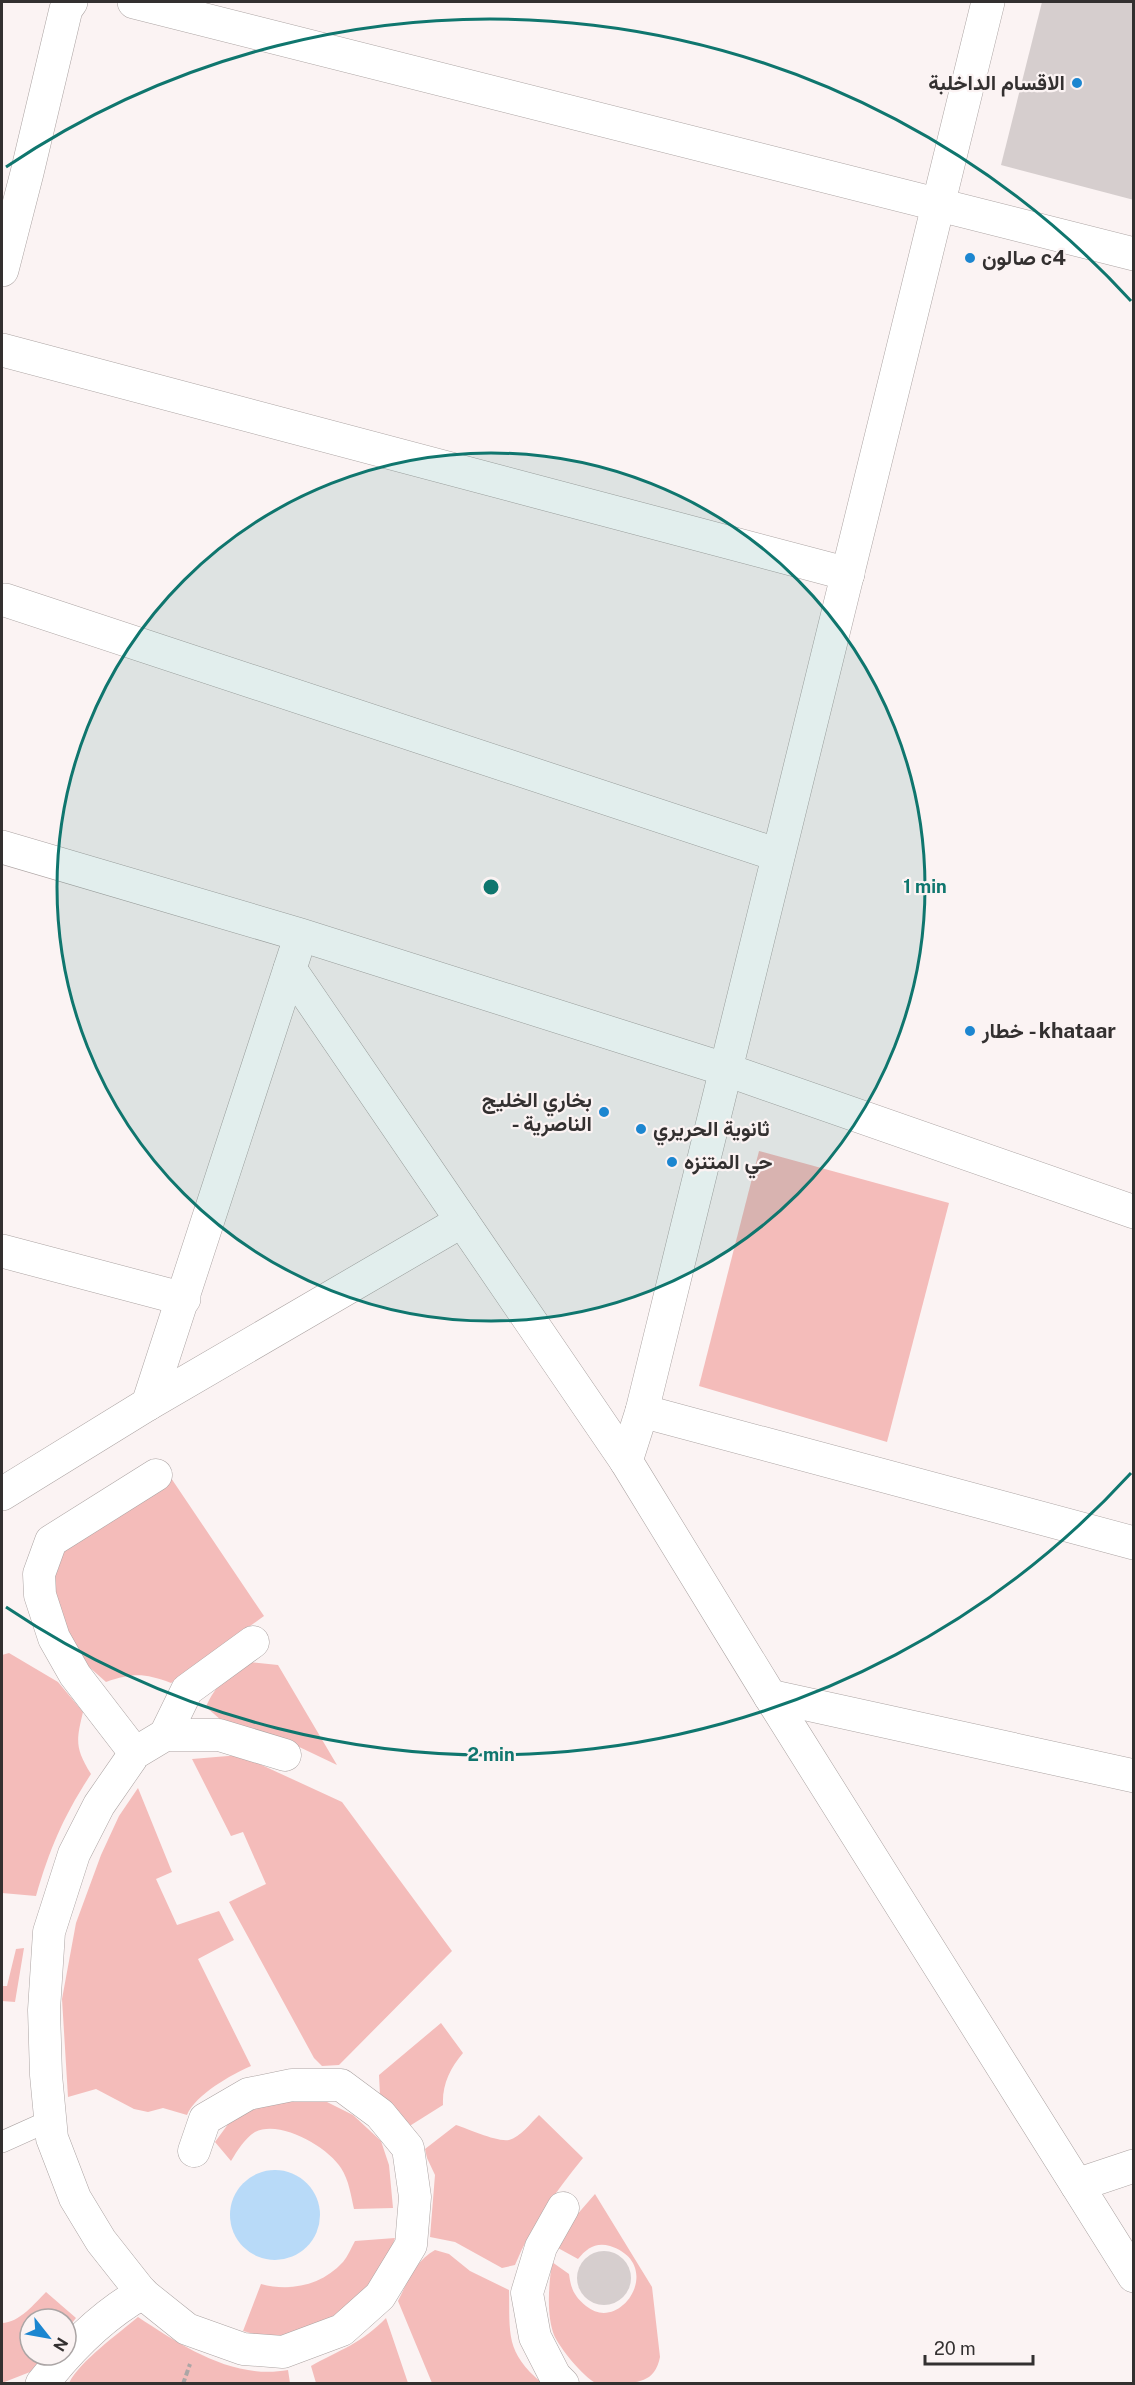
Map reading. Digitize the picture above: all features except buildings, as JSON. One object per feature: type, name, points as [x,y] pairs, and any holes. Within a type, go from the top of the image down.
[{"type":"street","points":[[2,270],[14,170],[66,9],[71,2]]},
{"type":"street","points":[[134,2],[1134,254]]},
{"type":"street","points":[[626,1461],[642,1411],[727,1070],[988,2]]},
{"type":"street","points":[[2,350],[848,574]]},
{"type":"street","points":[[5,600],[778,855]]},
{"type":"street","points":[[2,847],[301,935],[727,1070],[1134,1212]]},
{"type":"street","points":[[148,1404],[301,935]]},
{"type":"street","points":[[290,969],[626,1461],[770,1696],[1134,2276]]},
{"type":"street","points":[[2,1494],[148,1404],[462,1221]]},
{"type":"street","points":[[2,1251],[184,1299]]},
{"type":"street","points":[[642,1411],[1134,1543]]},
{"type":"street","points":[[135,1753],[75,1675],[54,1638],[40,1595],[39,1575],[51,1541],[156,1475]]},
{"type":"street","points":[[165,1735],[187,1690],[253,1642]]},
{"type":"street","points":[[770,1696],[1134,1776]]},
{"type":"street","points":[[194,2151],[205,2119],[248,2094],[292,2085],[341,2085],[380,2114],[408,2148],[416,2197],[411,2245],[380,2296],[342,2330],[283,2352],[243,2349],[186,2329],[142,2293],[101,2241],[75,2198],[52,2138],[46,2075],[44,2010],[49,1932],[74,1854],[99,1805],[135,1753],[165,1735],[219,1735],[285,1755]]},
{"type":"street","points":[[1077,2185],[1134,2166]]},
{"type":"street","points":[[563,2208],[541,2247],[526,2293],[535,2337],[555,2376],[563,2384]]},
{"type":"street","points":[[42,2384],[84,2336],[119,2306],[142,2293]]},
{"type":"lane","points":[[2,2142],[51,2120]]},
{"type":"shaded area","points":[[759,1151],[949,1203],[887,1442],[699,1386]]},
{"type":"shaded area","points":[[171,1478],[264,1616],[171,1683],[138,1675],[106,1682],[88,1666],[62,1627],[50,1585],[62,1550]]},
{"type":"shaded area","points":[[9,1653],[58,1682],[83,1712],[78,1744],[91,1774],[58,1833],[36,1896],[2,1893],[2,1655]]},
{"type":"shaded area","points":[[250,1662],[278,1665],[337,1765],[293,1744],[221,1720],[206,1707],[214,1692],[224,1681]]},
{"type":"shaded area","points":[[240,1755],[342,1802],[452,1951],[339,2065],[322,2066],[314,2058],[229,1902],[266,1884],[243,1832],[231,1836],[192,1759]]},
{"type":"shaded area","points":[[138,1788],[172,1872],[156,1879],[177,1925],[219,1911],[234,1940],[198,1959],[251,2066],[224,2080],[206,2093],[187,2115],[163,2108],[148,2112],[134,2109],[96,2089],[68,2097],[62,1999],[76,1923],[101,1855],[119,1816]]},
{"type":"shaded area","points":[[24,1948],[15,2002],[2,2001],[2,1986],[7,1986],[16,1949]]},
{"type":"shaded area","points":[[441,2023],[463,2053],[448,2077],[443,2105],[408,2127],[380,2096],[379,2075]]},
{"type":"shaded area","points":[[276,2102],[327,2102],[353,2115],[381,2141],[389,2165],[393,2208],[354,2209],[346,2178],[335,2160],[315,2144],[290,2132],[265,2129],[255,2132],[245,2141],[231,2161],[215,2142],[234,2116]]},
{"type":"shaded area","points":[[539,2115],[583,2158],[545,2209],[515,2265],[502,2268],[455,2242],[430,2237],[435,2175],[425,2149],[456,2125],[490,2137],[509,2140],[521,2133]]},
{"type":"shaded area","points":[[595,2194],[652,2287],[660,2357],[654,2372],[638,2382],[600,2384],[591,2380],[566,2354],[551,2326],[549,2298],[552,2262],[569,2274],[572,2288],[579,2299],[586,2306],[599,2312],[612,2311],[624,2305],[632,2294],[636,2281],[635,2267],[626,2255],[610,2246],[596,2245],[578,2259],[558,2248],[575,2217]]},
{"type":"shaded area","points":[[395,2238],[387,2262],[378,2279],[364,2295],[327,2321],[284,2336],[267,2337],[243,2331],[261,2284],[284,2287],[305,2285],[335,2270],[348,2255],[355,2241]]},
{"type":"shaded area","points":[[435,2250],[449,2254],[470,2271],[509,2290],[512,2341],[521,2362],[542,2383],[432,2383],[398,2301],[417,2266]]},
{"type":"shaded area","points":[[46,2292],[63,2307],[32,2307]]},
{"type":"shaded area","points":[[18,2317],[18,2367],[34,2367],[30,2372],[2,2383],[2,2323]]},
{"type":"shaded area","points":[[138,2317],[190,2349],[228,2365],[268,2372],[288,2370],[290,2383],[69,2383],[90,2357]]},
{"type":"shaded area","points":[[386,2318],[408,2383],[316,2383],[311,2366],[359,2340]]},
{"type":"water","points":[[275,2170],[292,2173],[307,2183],[317,2198],[320,2215],[317,2232],[307,2247],[292,2257],[275,2260],[258,2257],[243,2247],[233,2232],[230,2215],[233,2198],[243,2183],[258,2173]]},
{"type":"place","name":"الاقسام الداخلبة","points":[[1077,83]]},
{"type":"place","name":"صالون c4","points":[[970,258]]},
{"type":"place","name":"خطار - khataar","points":[[970,1031]]},
{"type":"place","name":"بخاري الخليج - الناصرية","points":[[604,1112]]},
{"type":"place","name":"ثانوية الحريري","points":[[641,1129]]},
{"type":"place","name":"حي المتنزه","points":[[672,1162]]}]
